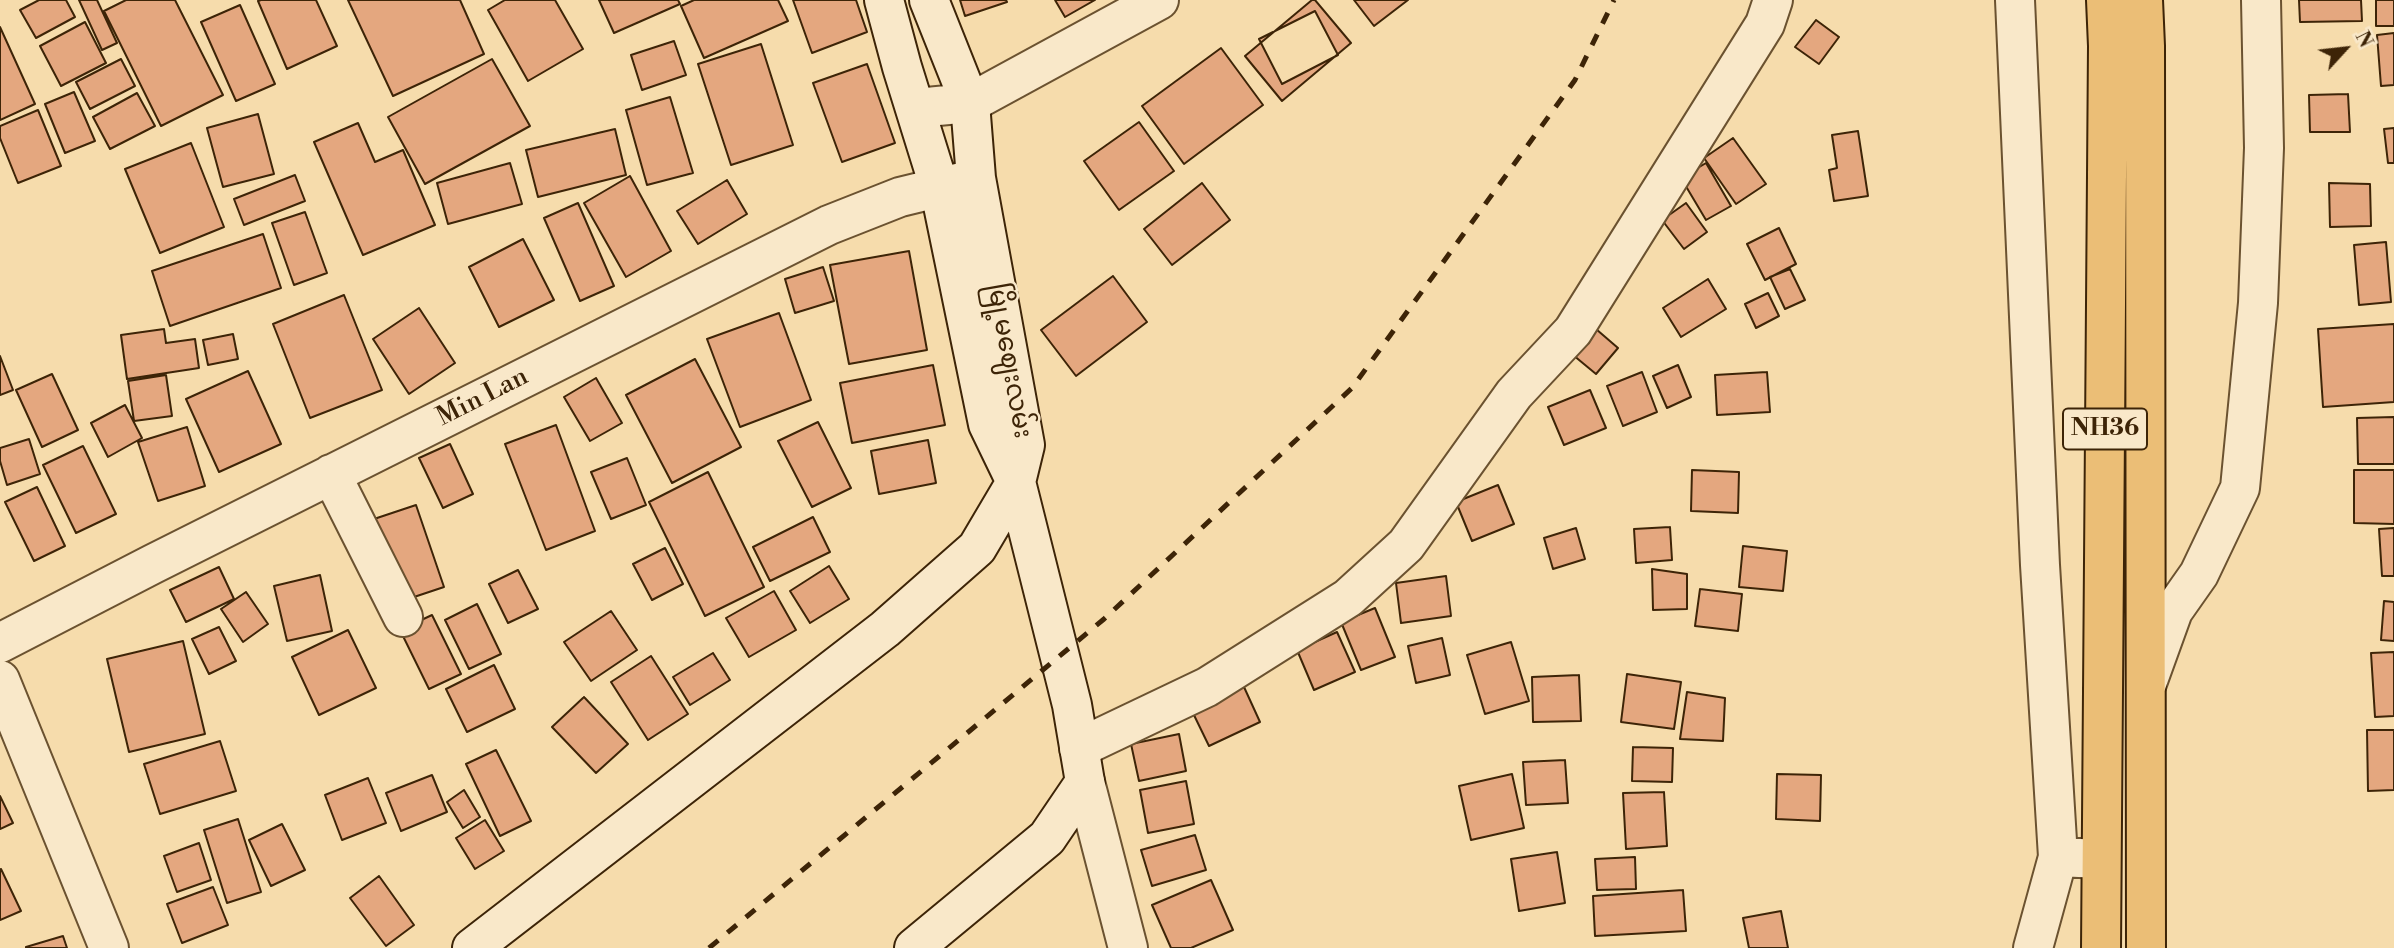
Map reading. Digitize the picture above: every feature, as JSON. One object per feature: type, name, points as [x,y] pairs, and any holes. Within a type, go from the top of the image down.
[{"type":"highway","name":"NH36","points":[[2101,948],[2108,46],[2106,0]]},
{"type":"highway","name":"NH36","points":[[2143,0],[2146,46],[2146,948]]},
{"type":"highway","points":[[2101,859],[2146,857]]},
{"type":"street","name":"မြို့မဈေးလမ်း","points":[[884,0],[939,186],[988,424],[1016,482]]},
{"type":"street","name":"မြို့မဈေးလမ်း","points":[[929,0],[970,103],[976,178],[1025,445],[1016,482]]},
{"type":"street","points":[[916,108],[970,103],[1159,0]]},
{"type":"street","points":[[914,948],[1047,838],[1082,765],[1348,598],[1406,545],[1514,394],[1573,331],[1765,24],[1773,0]]},
{"type":"street","points":[[2015,0],[2040,551],[2058,857],[2033,948]]},
{"type":"street","points":[[2146,688],[2174,611],[2199,574],[2240,488],[2258,303],[2264,148],[2261,0]]},
{"type":"street","name":"Min Lan","points":[[0,643],[829,225],[900,197],[976,178]]},
{"type":"street","points":[[331,474],[403,617]]},
{"type":"street","points":[[1016,482],[1072,705],[1082,765],[1128,948]]},
{"type":"street","points":[[472,948],[885,629],[976,548],[1016,482]]},
{"type":"street","points":[[0,680],[109,948]]},
{"type":"street","points":[[2058,857],[2101,859]]},
{"type":"building","points":[[39,0],[66,0],[75,17],[36,38],[20,10]]},
{"type":"building","points":[[79,0],[97,0],[117,43],[102,50]]},
{"type":"building","points":[[126,0],[175,0],[223,95],[161,126],[104,11]]},
{"type":"building","points":[[316,0],[337,46],[287,69],[258,1]]},
{"type":"building","points":[[348,0],[460,0],[484,54],[393,96]]},
{"type":"building","points":[[505,0],[555,0],[583,49],[528,81],[488,10]]},
{"type":"building","points":[[599,0],[678,0],[680,4],[614,33]]},
{"type":"building","points":[[694,0],[778,0],[788,21],[704,58],[681,6]]},
{"type":"building","points":[[793,0],[856,0],[867,32],[812,53]]},
{"type":"building","points":[[960,0],[1006,0],[1007,2],[965,16]]},
{"type":"building","points":[[1055,0],[1095,0],[1065,17]]},
{"type":"building","points":[[1315,0],[1351,43],[1282,101],[1245,56]]},
{"type":"building","points":[[1354,0],[1408,0],[1374,26]]},
{"type":"building","points":[[2299,0],[2361,0],[2362,21],[2300,22]]},
{"type":"building","points":[[2376,0],[2394,0],[2394,26],[2376,26]]},
{"type":"building","points":[[240,5],[275,84],[236,101],[201,22]]},
{"type":"building","points":[[1315,11],[1338,55],[1282,84],[1259,39]]},
{"type":"building","points":[[1816,20],[1839,37],[1819,64],[1795,47]]},
{"type":"building","points":[[85,22],[106,63],[61,86],[40,46]]},
{"type":"building","points":[[0,27],[35,104],[0,120]]},
{"type":"building","points":[[2394,33],[2394,85],[2381,86],[2377,35]]},
{"type":"building","points":[[674,41],[686,75],[642,90],[631,55]]},
{"type":"building","points":[[761,44],[793,145],[731,165],[698,64]]},
{"type":"building","points":[[1221,48],[1263,105],[1184,164],[1142,106]]},
{"type":"building","points":[[121,59],[135,86],[90,109],[76,82]]},
{"type":"building","points":[[492,59],[530,126],[425,184],[388,117]]},
{"type":"building","points":[[867,64],[895,143],[842,162],[813,83]]},
{"type":"building","points":[[74,92],[95,141],[65,153],[45,104]]},
{"type":"building","points":[[137,93],[155,126],[110,149],[93,117]]},
{"type":"building","points":[[2348,94],[2350,132],[2310,132],[2309,95]]},
{"type":"building","points":[[670,97],[693,173],[647,185],[626,110]]},
{"type":"building","points":[[38,110],[61,166],[18,183],[0,138],[0,126]]},
{"type":"building","points":[[258,114],[274,174],[223,187],[207,128]]},
{"type":"building","points":[[1139,122],[1174,171],[1119,210],[1084,161]]},
{"type":"building","points":[[358,123],[375,162],[403,150],[435,225],[363,255],[314,142]]},
{"type":"building","points":[[2394,128],[2394,163],[2388,163],[2384,129]]},
{"type":"building","points":[[615,129],[626,175],[538,197],[526,150]]},
{"type":"building","points":[[1858,131],[1868,196],[1834,201],[1829,170],[1837,168],[1832,135]]},
{"type":"building","points":[[1733,138],[1766,184],[1736,204],[1704,158]]},
{"type":"building","points":[[191,143],[224,227],[160,253],[125,169]]},
{"type":"building","points":[[510,163],[522,204],[448,224],[437,183]]},
{"type":"building","points":[[1706,163],[1731,206],[1706,220],[1681,178]]},
{"type":"building","points":[[295,175],[305,201],[244,225],[234,199]]},
{"type":"building","points":[[630,176],[671,251],[626,277],[584,203]]},
{"type":"building","points":[[727,180],[747,214],[698,244],[677,211]]},
{"type":"building","points":[[1202,183],[1230,220],[1172,265],[1144,229]]},
{"type":"building","points":[[2329,183],[2370,184],[2371,226],[2330,227]]},
{"type":"building","points":[[578,203],[614,286],[580,301],[544,218]]},
{"type":"building","points":[[1686,203],[1707,232],[1684,249],[1662,220]]},
{"type":"building","points":[[305,212],[327,273],[294,285],[272,223]]},
{"type":"building","points":[[1779,228],[1796,264],[1765,280],[1747,244]]},
{"type":"building","points":[[263,234],[281,288],[170,326],[152,271]]},
{"type":"building","points":[[523,239],[554,300],[499,327],[469,267]]},
{"type":"building","points":[[2386,242],[2391,302],[2359,305],[2354,245]]},
{"type":"building","points":[[909,251],[927,350],[849,364],[830,265]]},
{"type":"building","points":[[823,267],[834,301],[795,313],[785,279]]},
{"type":"building","points":[[1790,269],[1805,300],[1785,309],[1770,277]]},
{"type":"building","points":[[1113,276],[1147,322],[1076,376],[1041,330]]},
{"type":"building","points":[[1708,279],[1726,309],[1681,337],[1663,308]]},
{"type":"building","points":[[1768,293],[1779,316],[1756,328],[1745,304]]},
{"type":"building","points":[[344,295],[382,390],[310,418],[273,324]]},
{"type":"building","points":[[419,308],[455,363],[409,394],[373,339]]},
{"type":"building","points":[[779,313],[811,400],[740,427],[707,339]]},
{"type":"building","points":[[1589,323],[1618,348],[1596,374],[1567,350]]},
{"type":"building","points":[[2394,324],[2394,402],[2323,407],[2318,329]]},
{"type":"building","points":[[164,329],[166,343],[195,339],[199,368],[127,379],[121,335]]},
{"type":"building","points":[[233,334],[238,359],[208,365],[203,340]]},
{"type":"building","points":[[0,356],[13,390],[0,395]]},
{"type":"building","points":[[695,359],[741,447],[672,483],[626,395]]},
{"type":"building","points":[[933,365],[945,425],[852,443],[840,383]]},
{"type":"building","points":[[1678,365],[1691,397],[1667,408],[1653,376]]},
{"type":"building","points":[[248,371],[281,444],[219,472],[186,399]]},
{"type":"building","points":[[1642,372],[1657,412],[1623,426],[1607,386]]},
{"type":"building","points":[[1767,372],[1770,412],[1717,415],[1715,375]]},
{"type":"building","points":[[52,374],[78,430],[42,447],[16,390]]},
{"type":"building","points":[[166,375],[172,416],[134,421],[128,381]]},
{"type":"building","points":[[596,378],[622,423],[590,441],[564,397]]},
{"type":"building","points":[[1590,390],[1606,428],[1564,445],[1548,407]]},
{"type":"building","points":[[125,405],[142,438],[108,457],[91,423]]},
{"type":"building","points":[[2394,417],[2394,464],[2358,464],[2357,418]]},
{"type":"building","points":[[818,422],[851,488],[812,507],[778,441]]},
{"type":"building","points":[[556,425],[595,531],[546,550],[505,444]]},
{"type":"building","points":[[187,427],[205,486],[158,501],[138,442]]},
{"type":"building","points":[[29,439],[40,474],[7,485],[0,461],[0,448]]},
{"type":"building","points":[[928,440],[936,483],[879,494],[871,451]]},
{"type":"building","points":[[450,444],[473,494],[443,508],[419,458]]},
{"type":"building","points":[[83,446],[116,514],[76,533],[43,465]]},
{"type":"building","points":[[627,458],[646,505],[611,519],[591,472]]},
{"type":"building","points":[[1692,470],[1739,472],[1738,513],[1691,511]]},
{"type":"building","points":[[2354,470],[2394,470],[2394,524],[2354,523]]},
{"type":"building","points":[[708,472],[764,587],[705,616],[649,502]]},
{"type":"building","points":[[1498,485],[1514,524],[1472,541],[1456,502]]},
{"type":"building","points":[[37,487],[65,546],[34,561],[5,502]]},
{"type":"building","points":[[416,505],[444,587],[402,601],[374,519]]},
{"type":"building","points":[[813,517],[830,552],[770,581],[753,547]]},
{"type":"building","points":[[1670,527],[1672,560],[1636,563],[1634,529]]},
{"type":"building","points":[[1576,528],[1585,559],[1553,569],[1544,538]]},
{"type":"building","points":[[2394,528],[2394,576],[2382,576],[2379,529]]},
{"type":"building","points":[[1743,546],[1787,551],[1783,591],[1739,587]]},
{"type":"building","points":[[665,548],[683,584],[652,600],[633,564]]},
{"type":"building","points":[[829,566],[849,599],[810,623],[790,591]]},
{"type":"building","points":[[219,567],[234,599],[186,622],[170,590]]},
{"type":"building","points":[[1652,569],[1687,574],[1687,609],[1653,610]]},
{"type":"building","points":[[518,570],[538,609],[508,623],[489,584]]},
{"type":"building","points":[[320,575],[332,631],[287,641],[274,586]]},
{"type":"building","points":[[1446,576],[1451,616],[1401,623],[1396,583]]},
{"type":"building","points":[[1700,589],[1742,594],[1738,631],[1695,626]]},
{"type":"building","points":[[774,591],[796,630],[749,657],[726,618]]},
{"type":"building","points":[[246,592],[268,624],[243,642],[221,609]]},
{"type":"building","points":[[2384,601],[2394,602],[2394,641],[2381,640]]},
{"type":"building","points":[[477,604],[501,654],[469,669],[445,620]]},
{"type":"building","points":[[1375,608],[1395,657],[1361,670],[1341,622]]},
{"type":"building","points":[[611,611],[637,650],[591,681],[564,642]]},
{"type":"building","points":[[432,615],[461,674],[429,689],[400,630]]},
{"type":"building","points":[[219,627],[236,661],[209,674],[192,639]]},
{"type":"building","points":[[348,630],[376,688],[319,715],[292,657]]},
{"type":"building","points":[[1337,632],[1355,672],[1314,690],[1297,650]]},
{"type":"building","points":[[1442,638],[1450,675],[1416,683],[1408,646]]},
{"type":"building","points":[[183,641],[205,734],[129,752],[107,659]]},
{"type":"building","points":[[1511,642],[1529,701],[1485,714],[1467,655]]},
{"type":"building","points":[[2394,652],[2394,716],[2375,717],[2371,653]]},
{"type":"building","points":[[713,653],[730,680],[690,705],[673,677]]},
{"type":"building","points":[[651,656],[688,714],[648,740],[611,682]]},
{"type":"building","points":[[494,665],[515,709],[467,732],[446,689]]},
{"type":"building","points":[[1627,674],[1681,682],[1674,729],[1621,722]]},
{"type":"building","points":[[1579,675],[1581,721],[1533,722],[1532,677]]},
{"type":"building","points":[[1244,687],[1260,722],[1209,746],[1192,711]]},
{"type":"building","points":[[1687,692],[1725,698],[1723,741],[1680,739]]},
{"type":"building","points":[[584,697],[628,744],[596,773],[552,727]]},
{"type":"building","points":[[2367,730],[2394,730],[2394,790],[2368,791]]},
{"type":"building","points":[[1179,734],[1186,771],[1139,781],[1131,744]]},
{"type":"building","points":[[220,741],[236,791],[160,814],[144,764]]},
{"type":"building","points":[[1633,747],[1673,748],[1672,782],[1632,781]]},
{"type":"building","points":[[496,750],[531,821],[500,836],[466,764]]},
{"type":"building","points":[[1565,760],[1568,803],[1526,805],[1523,762]]},
{"type":"building","points":[[1512,774],[1524,828],[1471,840],[1459,786]]},
{"type":"building","points":[[1777,774],[1821,775],[1820,821],[1776,819]]},
{"type":"building","points":[[432,775],[447,812],[401,831],[386,793]]},
{"type":"building","points":[[368,778],[386,823],[342,840],[325,795]]},
{"type":"building","points":[[1186,781],[1194,824],[1148,833],[1140,790]]},
{"type":"building","points":[[464,790],[480,817],[463,828],[447,802]]},
{"type":"building","points":[[1664,792],[1667,846],[1626,849],[1623,793]]},
{"type":"building","points":[[0,796],[13,823],[0,829]]},
{"type":"building","points":[[238,819],[261,892],[227,903],[204,830]]},
{"type":"building","points":[[485,820],[504,851],[475,869],[456,838]]},
{"type":"building","points":[[282,824],[305,870],[271,886],[249,840]]},
{"type":"building","points":[[1195,835],[1206,870],[1152,886],[1141,850]]},
{"type":"building","points":[[199,843],[211,880],[177,892],[164,856]]},
{"type":"building","points":[[1557,852],[1565,903],[1519,911],[1511,859]]},
{"type":"building","points":[[1635,857],[1636,889],[1597,890],[1595,859]]},
{"type":"building","points":[[0,870],[21,911],[0,920]]},
{"type":"building","points":[[379,876],[414,925],[386,946],[350,898]]},
{"type":"building","points":[[1211,880],[1233,930],[1191,948],[1171,948],[1152,905]]},
{"type":"building","points":[[213,887],[228,925],[182,943],[167,904]]},
{"type":"building","points":[[1683,890],[1686,931],[1595,936],[1593,896]]},
{"type":"building","points":[[1781,911],[1788,948],[1749,948],[1743,918]]},
{"type":"building","points":[[63,936],[67,948],[26,948],[26,947]]},
{"type":"railway","points":[[709,948],[1104,619],[1352,388],[1575,80],[1614,0]]}]
